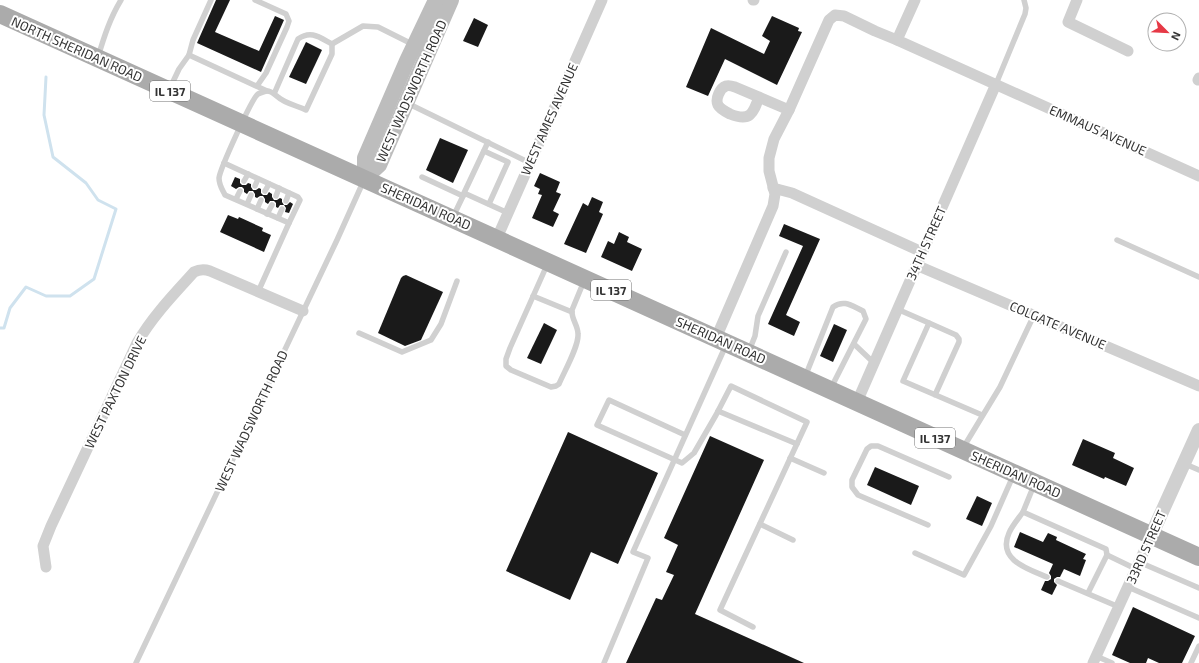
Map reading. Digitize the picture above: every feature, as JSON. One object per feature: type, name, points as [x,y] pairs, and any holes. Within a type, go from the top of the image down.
[{"type":"main road","name":"WEST WADSWORTH ROAD","points":[[365,178],[365,158],[414,45],[436,0]]},
{"type":"main road","name":"WEST WADSWORTH ROAD","points":[[365,178],[379,165],[451,0]]},
{"type":"main road","name":"NORTH SHERIDAN ROAD","points":[[0,14],[242,123]]},
{"type":"main road","name":"SHERIDAN ROAD","points":[[242,123],[1199,557]]},
{"type":"street","name":"WEST AMES AVENUE","points":[[497,238],[602,0]]},
{"type":"street","points":[[1077,0],[1068,22],[1128,51]]},
{"type":"street","points":[[897,40],[913,3]]},
{"type":"street","name":"EMMAUS AVENUE","points":[[789,110],[829,20],[835,15],[844,16],[1199,176]]},
{"type":"street","name":"34TH STREET","points":[[857,402],[996,84]]},
{"type":"street","points":[[721,340],[773,206],[775,194],[769,158],[774,139],[789,110],[759,97]]},
{"type":"street","points":[[773,188],[792,193],[922,252]]},
{"type":"street","name":"COLGATE AVENUE","points":[[916,265],[1199,386]]},
{"type":"street","name":"WEST PAXTON DRIVE","points":[[46,567],[43,546],[51,526],[133,350],[145,329],[194,272],[199,269],[210,271],[303,311]]},
{"type":"street","name":"33RD STREET","points":[[1095,660],[1199,430]]},
{"type":"lane","points":[[98,58],[107,29],[121,0]]},
{"type":"lane","points":[[169,90],[189,55],[193,40],[211,0]]},
{"type":"lane","points":[[255,0],[286,14],[288,21],[287,28],[266,73],[257,86]]},
{"type":"lane","points":[[996,84],[1026,14],[1024,0]]},
{"type":"lane","points":[[332,44],[363,26],[378,27],[414,45]]},
{"type":"lane","points":[[274,94],[298,39],[305,34],[315,35],[332,44]]},
{"type":"lane","points":[[189,55],[306,110],[332,54],[332,44]]},
{"type":"lane","points":[[267,91],[258,94],[242,123],[219,176],[220,185],[226,195],[289,224]]},
{"type":"lane","points":[[406,103],[530,163]]},
{"type":"lane","points":[[453,218],[488,142]]},
{"type":"lane","points":[[484,151],[508,162],[489,204]]},
{"type":"lane","points":[[224,163],[290,193],[298,197],[300,200],[258,292]]},
{"type":"lane","points":[[244,181],[248,174]]},
{"type":"lane","points":[[422,177],[508,213]]},
{"type":"lane","name":"WEST WADSWORTH ROAD","points":[[136,663],[365,178]]},
{"type":"lane","points":[[255,186],[258,179]]},
{"type":"lane","points":[[265,191],[268,184]]},
{"type":"lane","points":[[276,196],[279,188]]},
{"type":"lane","points":[[236,200],[240,191]]},
{"type":"lane","points":[[286,201],[290,193]]},
{"type":"lane","points":[[247,204],[250,195]]},
{"type":"lane","points":[[257,209],[261,200]]},
{"type":"lane","points":[[268,214],[272,205]]},
{"type":"lane","points":[[278,218],[282,209]]},
{"type":"lane","points":[[1117,240],[1199,277]]},
{"type":"lane","points":[[748,352],[755,336],[758,316],[786,252]]},
{"type":"lane","points":[[548,262],[506,359],[506,366],[511,370],[551,387],[559,384],[575,348],[579,335],[571,315],[585,279]]},
{"type":"lane","points":[[359,333],[402,352],[431,340],[441,324],[457,281]]},
{"type":"lane","points":[[533,296],[572,312]]},
{"type":"lane","points":[[804,378],[833,307],[839,303],[847,303],[863,311],[866,319],[830,390]]},
{"type":"lane","points":[[897,309],[956,335],[959,339],[936,395]]},
{"type":"lane","points":[[961,450],[1000,387],[1034,315]]},
{"type":"lane","points":[[929,323],[903,381],[982,415]]},
{"type":"lane","points":[[604,663],[648,558],[633,552],[685,435],[721,340]]},
{"type":"lane","points":[[854,344],[874,363]]},
{"type":"lane","points":[[685,435],[609,400],[597,425],[682,463],[694,454],[730,386],[807,422],[720,610],[753,627]]},
{"type":"lane","points":[[718,411],[797,444]]},
{"type":"lane","points":[[928,525],[858,495],[852,487],[852,480],[867,449],[871,446],[878,446],[949,477]]},
{"type":"lane","points":[[790,458],[824,473]]},
{"type":"lane","points":[[1184,464],[1199,470]]},
{"type":"lane","points":[[915,553],[964,575],[991,526],[1014,473]]},
{"type":"lane","points":[[1035,483],[1023,512],[1008,534],[1006,543],[1007,552],[1014,560],[1027,569],[1047,577]]},
{"type":"lane","points":[[1023,512],[1106,549],[1107,555],[1088,593]]},
{"type":"lane","points":[[760,524],[793,540]]},
{"type":"lane","points":[[1107,555],[1199,588]]},
{"type":"lane","points":[[1058,581],[1119,607]]},
{"type":"lane","points":[[1128,587],[1199,618]]},
{"type":"lane","points":[[1191,663],[1199,646]]},
{"type":"lane","points":[[1095,660],[1112,663]]},
{"type":"building","points":[[216,0],[230,0],[215,32],[259,51],[275,16],[284,20],[261,72],[197,43]]},
{"type":"building","points":[[772,16],[799,28],[798,31],[802,32],[777,85],[725,59],[708,96],[686,87],[711,28],[764,54],[770,41],[762,36]]},
{"type":"building","points":[[474,18],[488,25],[478,47],[463,41]]},
{"type":"building","points":[[306,42],[322,50],[306,84],[289,77]]},
{"type":"building","points":[[440,138],[468,150],[453,183],[426,170]]},
{"type":"building","points":[[540,173],[560,182],[556,192],[561,194],[553,211],[559,214],[553,227],[532,218],[542,195],[538,194],[540,189],[534,186]]},
{"type":"building","points":[[235,177],[240,179],[240,183],[242,185],[246,185],[248,183],[251,184],[253,190],[259,188],[261,189],[261,193],[263,195],[267,195],[269,192],[272,194],[274,200],[280,198],[282,199],[284,205],[280,205],[278,208],[276,207],[276,203],[274,201],[270,201],[268,204],[265,202],[263,196],[257,198],[255,197],[253,191],[249,191],[247,194],[244,192],[242,187],[236,189],[231,186]]},
{"type":"building","points":[[592,197],[603,202],[599,212],[603,214],[586,253],[564,244],[583,203],[588,206]]},
{"type":"building","points":[[290,202],[293,204],[289,213],[285,212],[286,208],[284,205],[287,205]]},
{"type":"building","points":[[228,215],[238,219],[239,217],[263,228],[262,231],[271,235],[264,252],[220,232]]},
{"type":"building","points":[[784,224],[820,239],[786,315],[800,322],[794,336],[768,324],[803,246],[779,236]]},
{"type":"building","points":[[619,232],[629,237],[627,242],[642,249],[632,271],[601,257],[608,241],[614,244]]},
{"type":"building","points":[[406,275],[443,292],[421,340],[405,346],[378,333],[401,278]]},
{"type":"building","points":[[544,323],[557,330],[541,364],[527,358]]},
{"type":"building","points":[[834,324],[847,330],[833,362],[820,356]]},
{"type":"building","points":[[568,432],[658,473],[618,564],[591,552],[570,600],[506,571]]},
{"type":"building","points":[[710,436],[764,460],[695,614],[804,663],[626,663],[656,598],[662,600],[674,575],[666,572],[678,545],[664,538]]},
{"type":"building","points":[[1083,439],[1115,453],[1113,458],[1134,468],[1126,486],[1105,477],[1104,479],[1072,465]]},
{"type":"building","points":[[875,467],[919,486],[911,505],[867,485]]},
{"type":"building","points":[[977,496],[992,503],[982,526],[966,519]]},
{"type":"building","points":[[1020,532],[1043,542],[1048,533],[1057,537],[1056,540],[1086,554],[1083,559],[1086,560],[1080,576],[1064,569],[1060,577],[1054,579],[1054,582],[1057,585],[1052,595],[1041,590],[1045,581],[1051,579],[1049,573],[1053,564],[1014,547]]},
{"type":"building","points":[[1133,607],[1195,636],[1182,663],[1159,663],[1148,658],[1146,663],[1130,663],[1112,655]]},
{"type":"waterway","points":[[0,328],[4,328],[10,308],[26,287],[46,296],[70,296],[94,279],[116,209],[98,200],[86,183],[53,157],[44,115],[46,77]]}]
